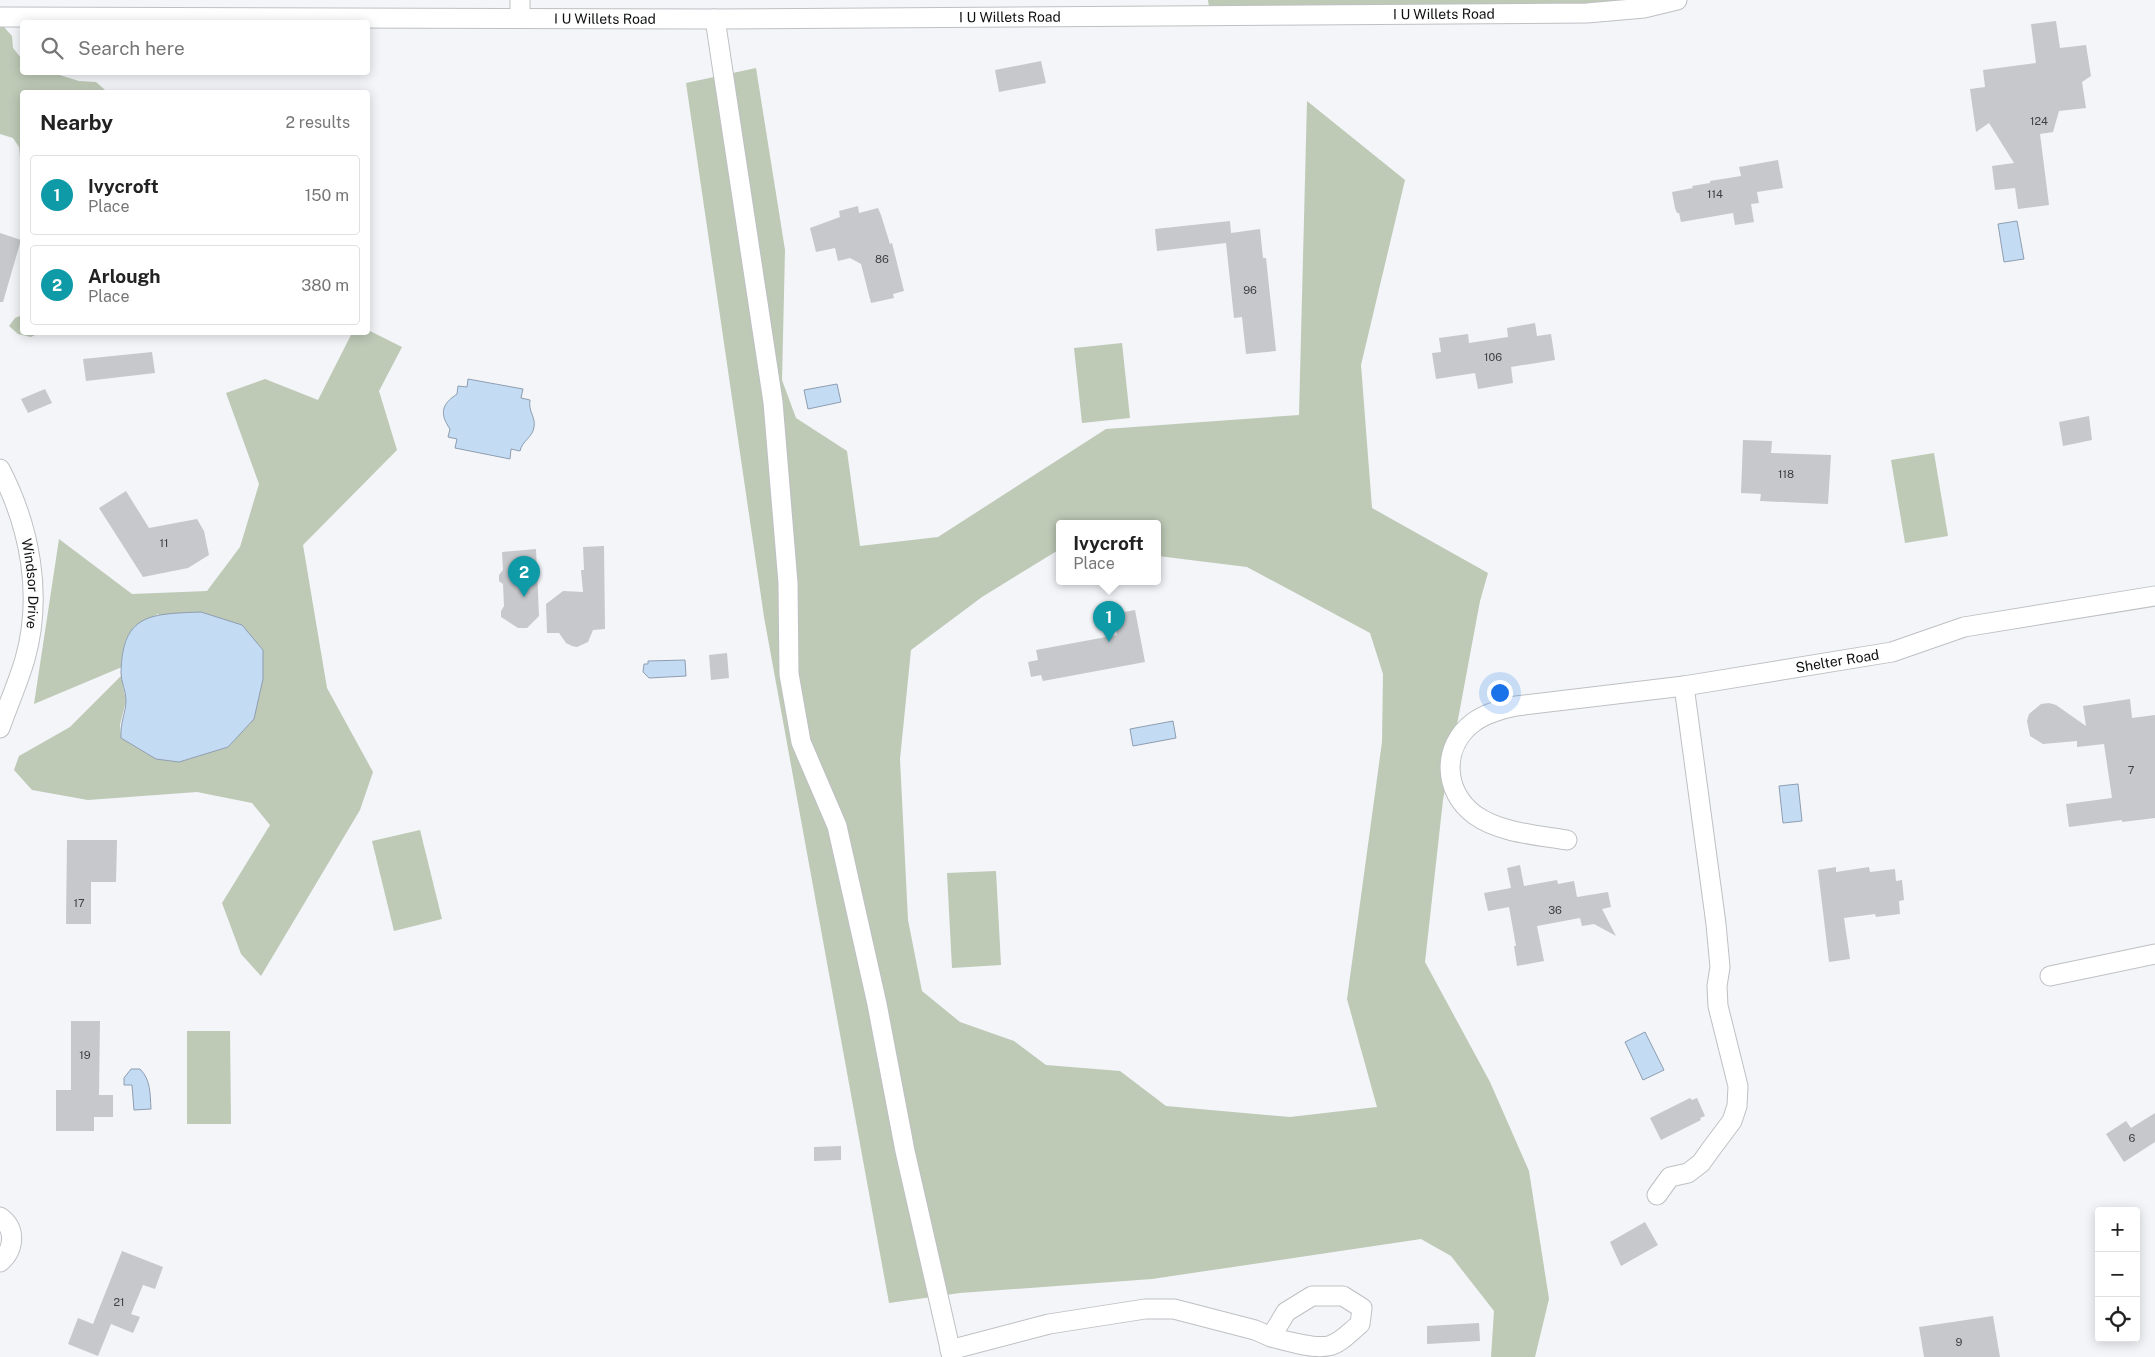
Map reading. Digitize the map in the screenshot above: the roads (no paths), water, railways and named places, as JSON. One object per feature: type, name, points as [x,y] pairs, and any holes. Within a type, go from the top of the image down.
[{"type":"street","name":"I U Willets Road","points":[[0,17],[520,9],[715,19],[1208,7],[1607,12],[1644,8],[1677,0]]},
{"type":"street","points":[[715,19],[773,402],[788,584],[789,674],[801,742],[837,826],[853,905],[877,1004],[905,1151],[951,1353],[1049,1324],[1145,1309],[1174,1309],[1254,1330],[1270,1337]]},
{"type":"street","name":"Windsor Drive","points":[[0,469],[22,520],[32,568],[34,599],[31,631],[25,659],[0,728]]},
{"type":"street","name":"Shelter Road","points":[[1567,840],[1513,830],[1487,822],[1475,815],[1460,800],[1452,785],[1449,757],[1463,732],[1474,721],[1500,710],[1516,706],[1684,686],[1892,652],[1964,627],[2155,596]]},
{"type":"street","points":[[1657,1195],[1670,1177],[1688,1173],[1700,1163],[1732,1121],[1737,1106],[1738,1086],[1718,1006],[1720,967],[1716,924],[1684,686]]},
{"type":"street","points":[[2050,976],[2155,954]]},
{"type":"street","points":[[0,1218],[9,1228],[12,1237],[9,1253],[0,1262]]},
{"type":"water","points":[[2017,221],[2024,259],[2004,262],[1998,224]]},
{"type":"water","points":[[468,379],[523,389],[521,398],[530,400],[530,408],[534,420],[533,430],[520,451],[511,449],[510,459],[455,448],[457,439],[448,437],[450,429],[443,414],[445,405],[457,394],[458,386],[467,387]]},
{"type":"water","points":[[837,384],[841,402],[808,409],[804,390]]},
{"type":"water","points":[[201,612],[242,625],[263,650],[263,679],[254,719],[228,747],[179,762],[156,759],[121,738],[126,700],[121,673],[127,638],[134,628],[154,616]]},
{"type":"water","points":[[685,660],[686,676],[649,678],[643,672],[644,664],[648,664],[648,661]]},
{"type":"water","points":[[1173,721],[1176,738],[1133,746],[1130,729]]},
{"type":"water","points":[[1798,784],[1802,821],[1783,823],[1779,786]]},
{"type":"water","points":[[1645,1032],[1664,1070],[1643,1080],[1625,1042]]},
{"type":"water","points":[[131,1069],[140,1069],[144,1073],[149,1088],[151,1109],[134,1110],[132,1085],[124,1085],[124,1078]]},
{"type":"place","name":"Arlough","points":[[524,597]]},
{"type":"place","name":"Ivycroft","points":[[1109,642]]}]
